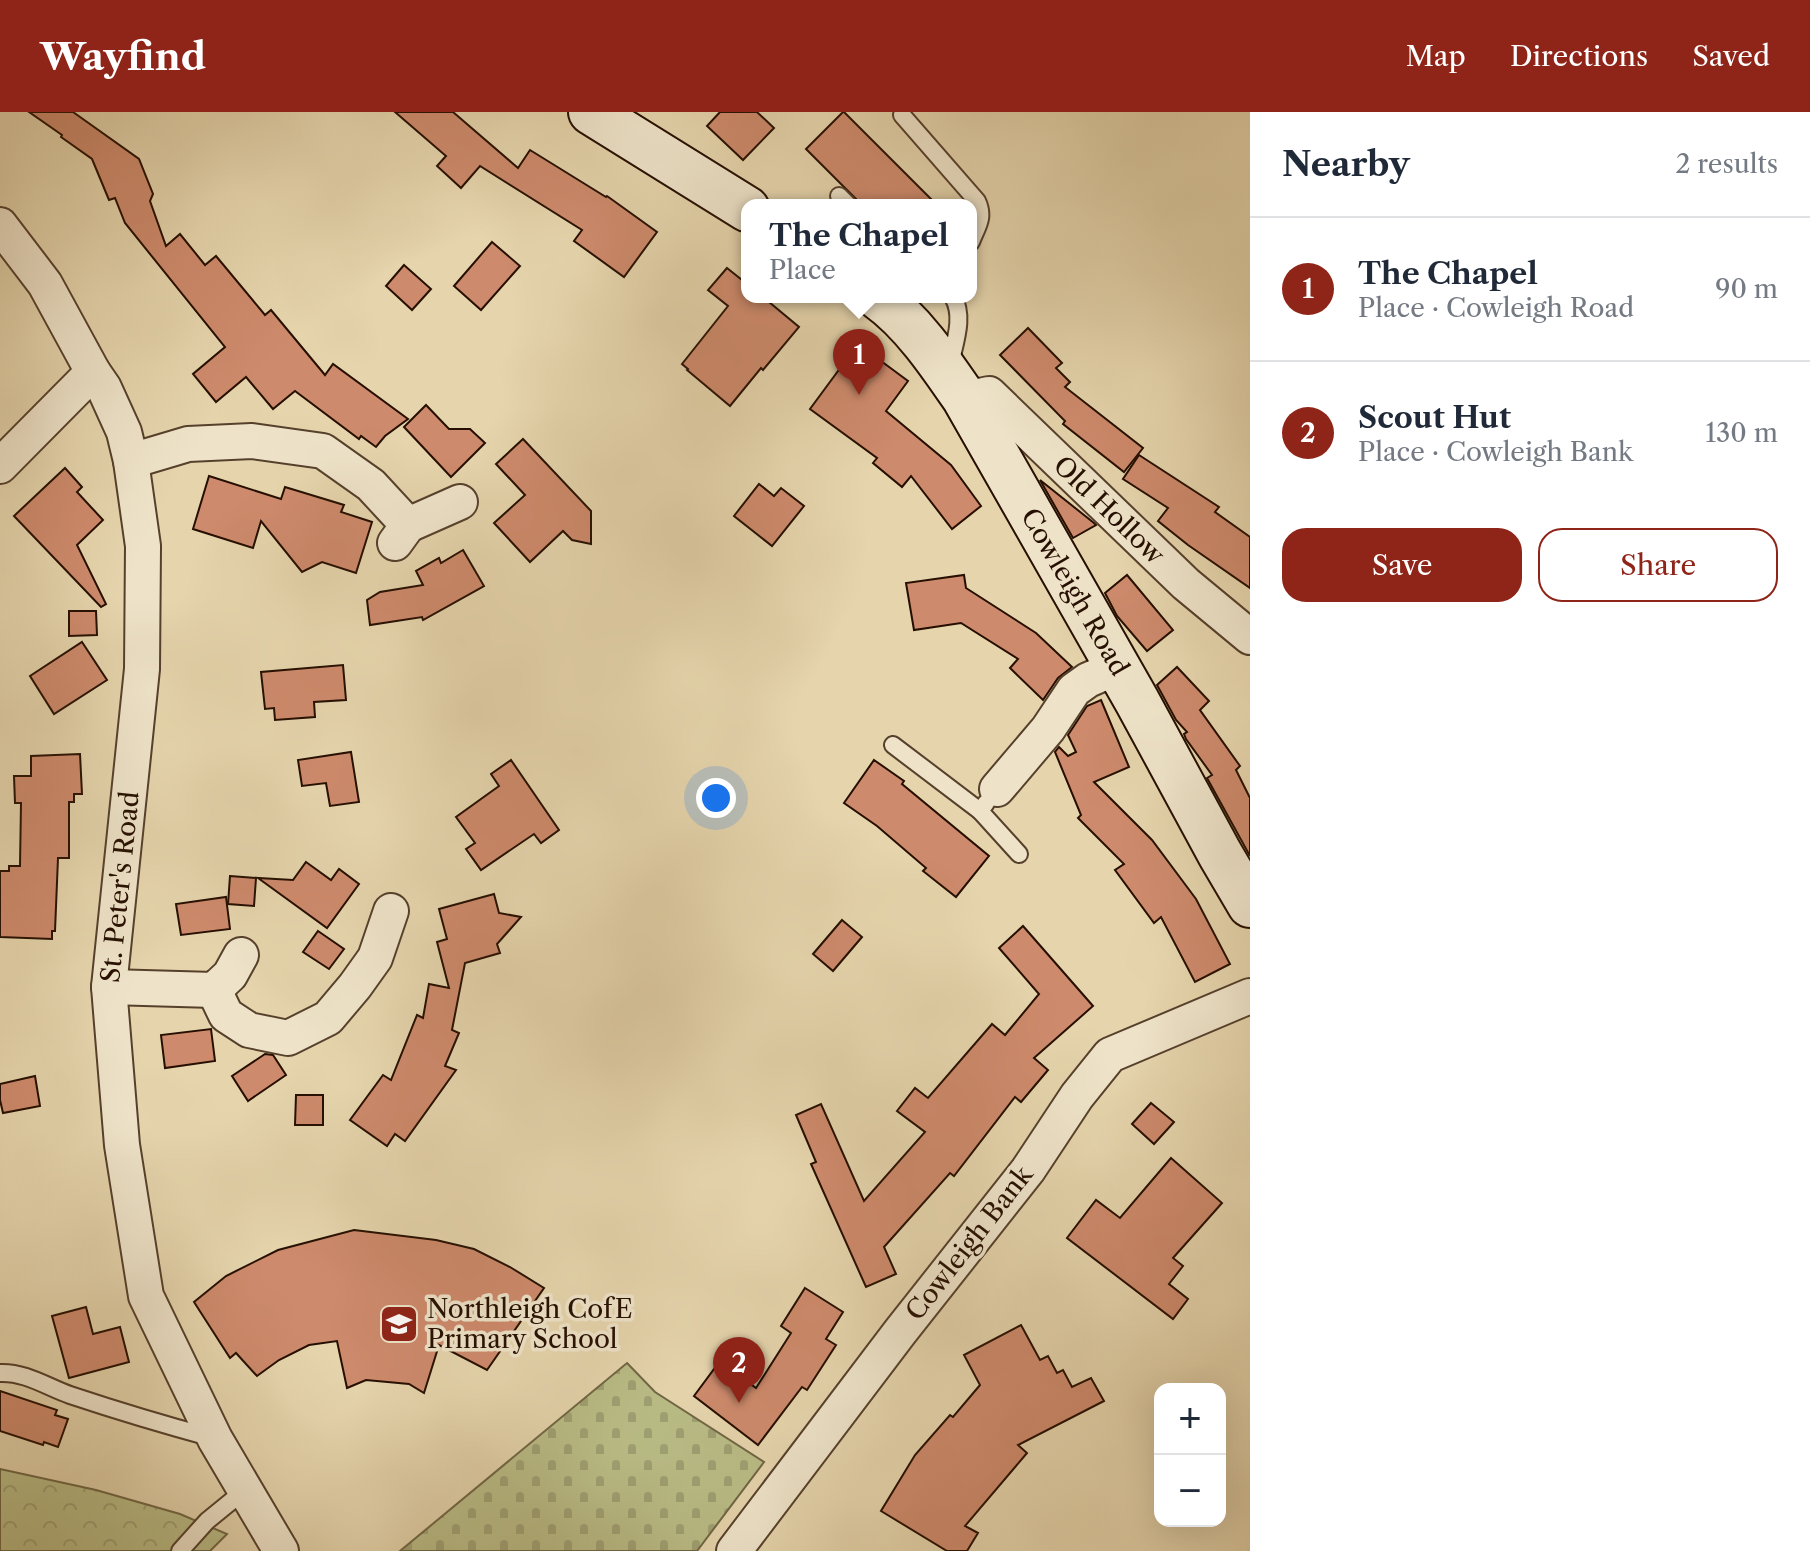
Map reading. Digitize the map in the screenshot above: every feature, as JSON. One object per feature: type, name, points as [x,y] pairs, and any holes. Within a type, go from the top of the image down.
[{"type":"main road","points":[[591,112],[741,205]]},
{"type":"main road","name":"Cowleigh Road","points":[[887,303],[933,352],[957,387],[1250,905]]},
{"type":"street","name":"St. Peter's Road","points":[[0,225],[45,284],[104,388],[124,432],[131,461],[143,546],[142,669],[109,987],[122,1145],[146,1296],[215,1439],[281,1551]]},
{"type":"street","points":[[0,466],[93,372]]},
{"type":"street","name":"Old Hollow","points":[[957,387],[989,394],[1186,584],[1250,637]]},
{"type":"street","points":[[131,461],[188,444],[252,441],[323,451],[371,485],[402,534],[460,502]]},
{"type":"street","points":[[989,800],[1048,729],[1074,690],[1118,667]]},
{"type":"street","points":[[214,990],[226,1015],[237,1023],[249,1030],[288,1038],[328,1018],[355,986],[375,958],[391,911]]},
{"type":"street","points":[[109,987],[214,990],[230,975],[241,955]]},
{"type":"street","name":"Cowleigh Bank","points":[[734,1551],[1028,1170],[1077,1096],[1110,1055],[1250,996]]},
{"type":"lane","points":[[902,115],[975,199]]},
{"type":"lane","points":[[977,201],[981,220],[977,229]]},
{"type":"lane","points":[[957,303],[957,387]]},
{"type":"lane","points":[[893,745],[989,800],[1019,854]]},
{"type":"lane","points":[[0,1373],[25,1376],[140,1418],[215,1439]]},
{"type":"lane","points":[[180,1551],[207,1521],[245,1490]]},
{"type":"green space","points":[[627,1363],[655,1392],[764,1462],[697,1551],[400,1551]]},
{"type":"green space","points":[[0,1469],[96,1490],[180,1514],[227,1534],[210,1551],[0,1551]]},
{"type":"building","points":[[29,112],[73,112],[139,159],[153,194],[150,201],[166,246],[180,234],[205,265],[216,256],[265,315],[271,310],[325,375],[333,364],[408,419],[376,447],[361,436],[359,439],[295,391],[273,409],[246,377],[216,402],[193,374],[225,347],[125,223],[115,198],[109,200],[92,159]]},
{"type":"building","points":[[395,112],[453,112],[518,168],[530,150],[607,196],[657,232],[624,277],[574,241],[582,230],[480,166],[461,188],[437,166],[446,156]]},
{"type":"building","points":[[720,112],[757,112],[774,128],[743,160],[707,126]]},
{"type":"building","points":[[844,112],[931,199],[856,199],[806,149]]},
{"type":"building","points":[[492,242],[520,266],[481,310],[454,286]]},
{"type":"building","points":[[404,265],[431,289],[412,310],[386,286]]},
{"type":"building","points":[[727,268],[741,279],[741,303],[770,303],[799,327],[730,406],[682,364],[728,306],[708,290]]},
{"type":"building","points":[[1028,328],[1062,363],[1056,368],[1070,382],[1065,387],[1143,448],[1124,472],[1063,424],[1065,421],[1000,355]]},
{"type":"building","points":[[858,344],[908,381],[886,411],[951,465],[981,506],[952,529],[911,476],[902,487],[873,463],[877,458],[810,409]]},
{"type":"building","points":[[426,405],[449,429],[470,429],[485,443],[451,477],[404,427]]},
{"type":"building","points":[[523,439],[591,511],[591,544],[572,540],[563,531],[530,562],[494,523],[525,495],[496,464]]},
{"type":"building","points":[[1139,455],[1219,507],[1215,512],[1250,537],[1250,588],[1158,521],[1168,508],[1123,479]]},
{"type":"building","points":[[65,468],[82,487],[77,492],[103,520],[77,545],[106,604],[101,607],[14,516]]},
{"type":"building","points":[[209,476],[281,499],[285,487],[344,505],[341,512],[372,522],[356,573],[322,562],[302,572],[261,521],[253,548],[193,529]]},
{"type":"building","points":[[1040,480],[1094,523],[1096,525],[1073,538]]},
{"type":"building","points":[[759,484],[774,496],[781,488],[804,506],[772,546],[734,516]]},
{"type":"building","points":[[463,550],[484,586],[423,620],[422,617],[370,625],[367,600],[380,592],[423,585],[416,571],[439,558],[441,563]]},
{"type":"building","points":[[964,575],[966,588],[1036,633],[1072,667],[1058,678],[1043,700],[1010,668],[1018,659],[961,623],[914,630],[906,583]]},
{"type":"building","points":[[1127,575],[1173,630],[1147,651],[1117,616],[1105,593]]},
{"type":"building","points":[[69,611],[96,611],[97,635],[69,636]]},
{"type":"building","points":[[82,642],[107,680],[54,714],[30,676]]},
{"type":"building","points":[[343,665],[346,700],[314,702],[315,717],[275,720],[274,708],[265,709],[261,672]]},
{"type":"building","points":[[1177,667],[1209,701],[1200,710],[1240,766],[1236,770],[1250,798],[1250,856],[1207,778],[1212,775],[1186,739],[1184,734],[1187,732],[1176,720],[1157,685]]},
{"type":"building","points":[[1101,700],[1129,767],[1094,782],[1152,840],[1196,899],[1230,964],[1195,982],[1161,917],[1154,923],[1115,870],[1124,864],[1078,818],[1081,815],[1055,752],[1059,747],[1068,756],[1076,752],[1068,735],[1087,706]]},
{"type":"building","points":[[351,752],[359,802],[330,806],[326,783],[302,786],[298,760]]},
{"type":"building","points":[[80,754],[82,794],[74,794],[74,802],[69,802],[69,858],[58,858],[55,931],[52,931],[52,939],[0,937],[0,871],[9,871],[9,866],[20,866],[21,803],[15,803],[14,776],[31,776],[31,756]]},
{"type":"building","points":[[511,760],[559,830],[541,843],[534,834],[481,870],[466,849],[475,843],[456,817],[499,786],[491,774]]},
{"type":"building","points":[[874,760],[904,781],[902,784],[989,856],[956,897],[923,871],[926,868],[877,826],[844,803]]},
{"type":"building","points":[[306,862],[331,880],[339,869],[359,884],[327,928],[258,878],[293,880]]},
{"type":"building","points":[[230,876],[256,878],[254,906],[228,904]]},
{"type":"building","points":[[494,894],[499,913],[521,917],[497,944],[500,953],[465,963],[452,1030],[459,1033],[445,1066],[456,1070],[405,1141],[395,1134],[387,1146],[350,1120],[383,1075],[391,1080],[417,1015],[423,1018],[429,984],[449,988],[437,942],[447,939],[439,909]]},
{"type":"building","points":[[226,897],[230,929],[181,935],[176,904]]},
{"type":"building","points":[[842,920],[862,937],[833,971],[813,954]]},
{"type":"building","points":[[1023,926],[1093,1006],[1034,1058],[1048,1070],[1021,1102],[1015,1097],[954,1176],[950,1173],[884,1247],[896,1274],[866,1287],[811,1164],[816,1162],[796,1115],[821,1104],[864,1201],[925,1132],[897,1111],[915,1088],[928,1098],[992,1024],[1005,1035],[1039,994],[999,948]]},
{"type":"building","points":[[318,931],[344,949],[329,969],[303,952]]},
{"type":"building","points":[[211,1029],[215,1061],[165,1068],[161,1035]]},
{"type":"building","points":[[265,1054],[273,1055],[286,1075],[248,1101],[232,1076]]},
{"type":"building","points":[[35,1076],[40,1106],[3,1113],[0,1084]]},
{"type":"building","points":[[296,1095],[323,1095],[323,1125],[295,1125]]},
{"type":"building","points":[[1151,1103],[1174,1122],[1154,1144],[1132,1124]]},
{"type":"building","points":[[1171,1158],[1222,1203],[1173,1258],[1183,1266],[1169,1284],[1188,1299],[1173,1319],[1067,1238],[1096,1200],[1120,1218]]},
{"type":"building","points":[[354,1230],[436,1240],[474,1249],[544,1288],[487,1370],[439,1345],[424,1393],[409,1384],[366,1380],[347,1388],[337,1341],[309,1345],[279,1360],[257,1376],[236,1353],[230,1358],[194,1302],[226,1276],[278,1250]]},
{"type":"building","points":[[805,1288],[843,1312],[826,1339],[836,1345],[807,1390],[802,1387],[758,1445],[694,1396],[720,1361],[756,1388],[791,1333],[781,1326]]},
{"type":"building","points":[[86,1307],[93,1334],[120,1327],[129,1362],[69,1378],[52,1316]]},
{"type":"building","points":[[1021,1325],[1040,1360],[1048,1356],[1057,1373],[1063,1370],[1072,1387],[1091,1378],[1104,1401],[1018,1445],[1027,1453],[965,1526],[978,1533],[967,1551],[947,1551],[881,1511],[915,1455],[980,1385],[964,1355]]},
{"type":"building","points":[[0,1391],[57,1410],[55,1415],[68,1419],[58,1447],[0,1431]]},
{"type":"place","name":"The Chapel","points":[[859,395]]},
{"type":"place","name":"Northleigh CofE Primary School","points":[[399,1324]]},
{"type":"place","name":"Scout Hut","points":[[739,1403]]}]
